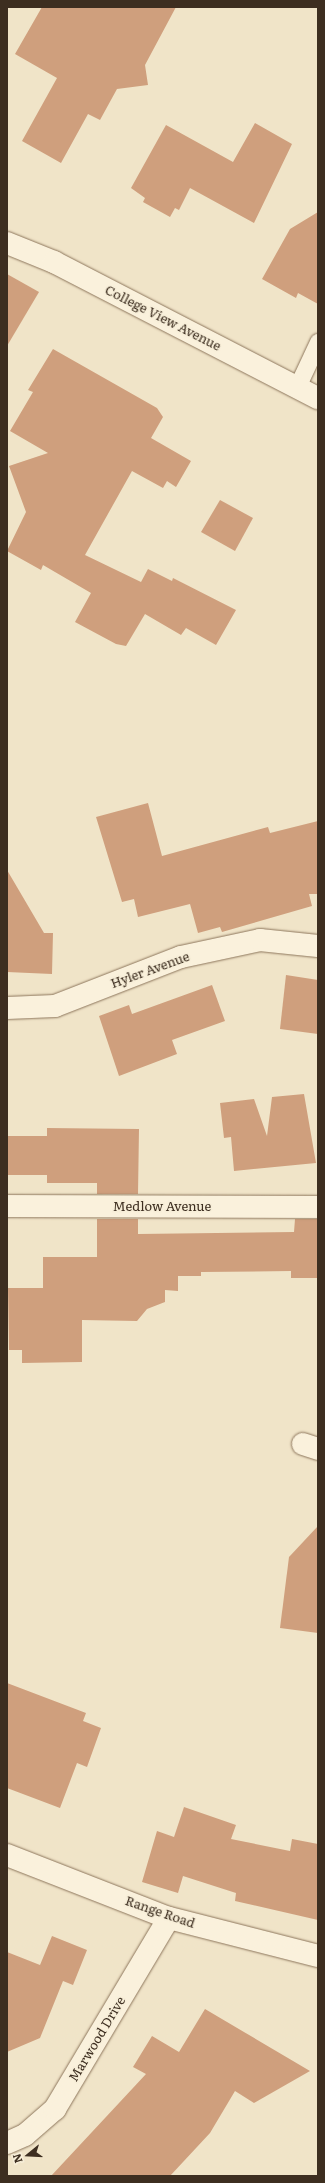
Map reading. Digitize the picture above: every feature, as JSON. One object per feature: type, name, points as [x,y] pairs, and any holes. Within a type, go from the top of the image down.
[{"type":"street","name":"College View Avenue","points":[[7,243],[54,262],[318,398]]},
{"type":"street","name":"Hyler Avenue","points":[[7,1008],[55,1006],[181,957],[260,940],[318,946]]},
{"type":"street","name":"Medlow Avenue","points":[[7,1206],[318,1207]]},
{"type":"street","name":"Range Road","points":[[7,1855],[169,1918],[318,1956]]},
{"type":"street","name":"Marwood Drive","points":[[7,2143],[25,2135],[55,2109],[169,1918]]},
{"type":"lane","points":[[297,388],[318,342]]},
{"type":"building","points":[[42,7],[176,7],[145,65],[148,85],[117,89],[100,120],[88,114],[61,163],[22,141],[57,78],[15,54]]},
{"type":"building","points":[[255,123],[292,144],[254,223],[190,188],[179,210],[175,208],[170,217],[143,202],[145,198],[131,188],[166,125],[233,162]]},
{"type":"building","points":[[318,212],[318,304],[298,293],[296,298],[262,279],[290,229]]},
{"type":"building","points":[[7,274],[39,292],[7,346]]},
{"type":"building","points":[[53,349],[157,408],[163,417],[151,438],[191,461],[176,487],[167,481],[163,488],[132,471],[85,555],[141,582],[148,569],[172,581],[173,578],[236,610],[216,645],[186,628],[181,635],[145,614],[126,646],[116,644],[75,622],[91,593],[43,565],[41,570],[7,551],[26,512],[9,466],[48,453],[10,431],[33,392],[28,390]]},
{"type":"building","points":[[220,500],[253,518],[235,551],[201,532]]},
{"type":"building","points":[[148,803],[162,856],[268,827],[270,833],[318,821],[318,894],[309,894],[312,906],[222,932],[220,927],[198,933],[190,904],[138,917],[134,899],[122,902],[96,817]]},
{"type":"building","points":[[7,870],[44,933],[53,933],[52,974],[7,972]]},
{"type":"building","points":[[286,975],[318,980],[318,1034],[280,1029]]},
{"type":"building","points":[[212,985],[225,1021],[172,1040],[177,1054],[119,1076],[99,1016],[129,1005],[132,1014]]},
{"type":"building","points":[[304,1094],[316,1163],[234,1171],[231,1137],[224,1138],[220,1103],[254,1099],[267,1136],[272,1097]]},
{"type":"building","points":[[47,1128],[139,1129],[138,1194],[97,1194],[97,1183],[47,1183],[47,1175],[7,1175],[7,1136],[47,1136]]},
{"type":"building","points":[[97,1219],[138,1219],[138,1234],[294,1232],[295,1219],[318,1219],[318,1278],[291,1278],[291,1271],[201,1272],[201,1276],[178,1276],[178,1291],[165,1290],[165,1302],[147,1309],[137,1321],[82,1320],[82,1362],[22,1363],[22,1350],[9,1350],[8,1288],[43,1288],[43,1257],[97,1257]]},
{"type":"building","points":[[318,1526],[318,1633],[280,1628],[289,1557]]},
{"type":"building","points":[[7,1683],[86,1713],[83,1721],[101,1728],[87,1767],[77,1763],[60,1808],[7,1788]]},
{"type":"building","points":[[184,1807],[236,1825],[231,1839],[290,1851],[292,1839],[318,1844],[318,1920],[235,1901],[236,1893],[183,1876],[178,1893],[142,1882],[157,1831],[174,1837]]},
{"type":"building","points":[[52,1936],[87,1950],[73,1985],[63,1981],[40,2038],[7,2052],[7,1952],[40,1965]]},
{"type":"building","points":[[205,2009],[310,2071],[254,2103],[235,2091],[210,2133],[170,2176],[51,2176],[146,2074],[133,2067],[152,2036],[179,2052]]}]
